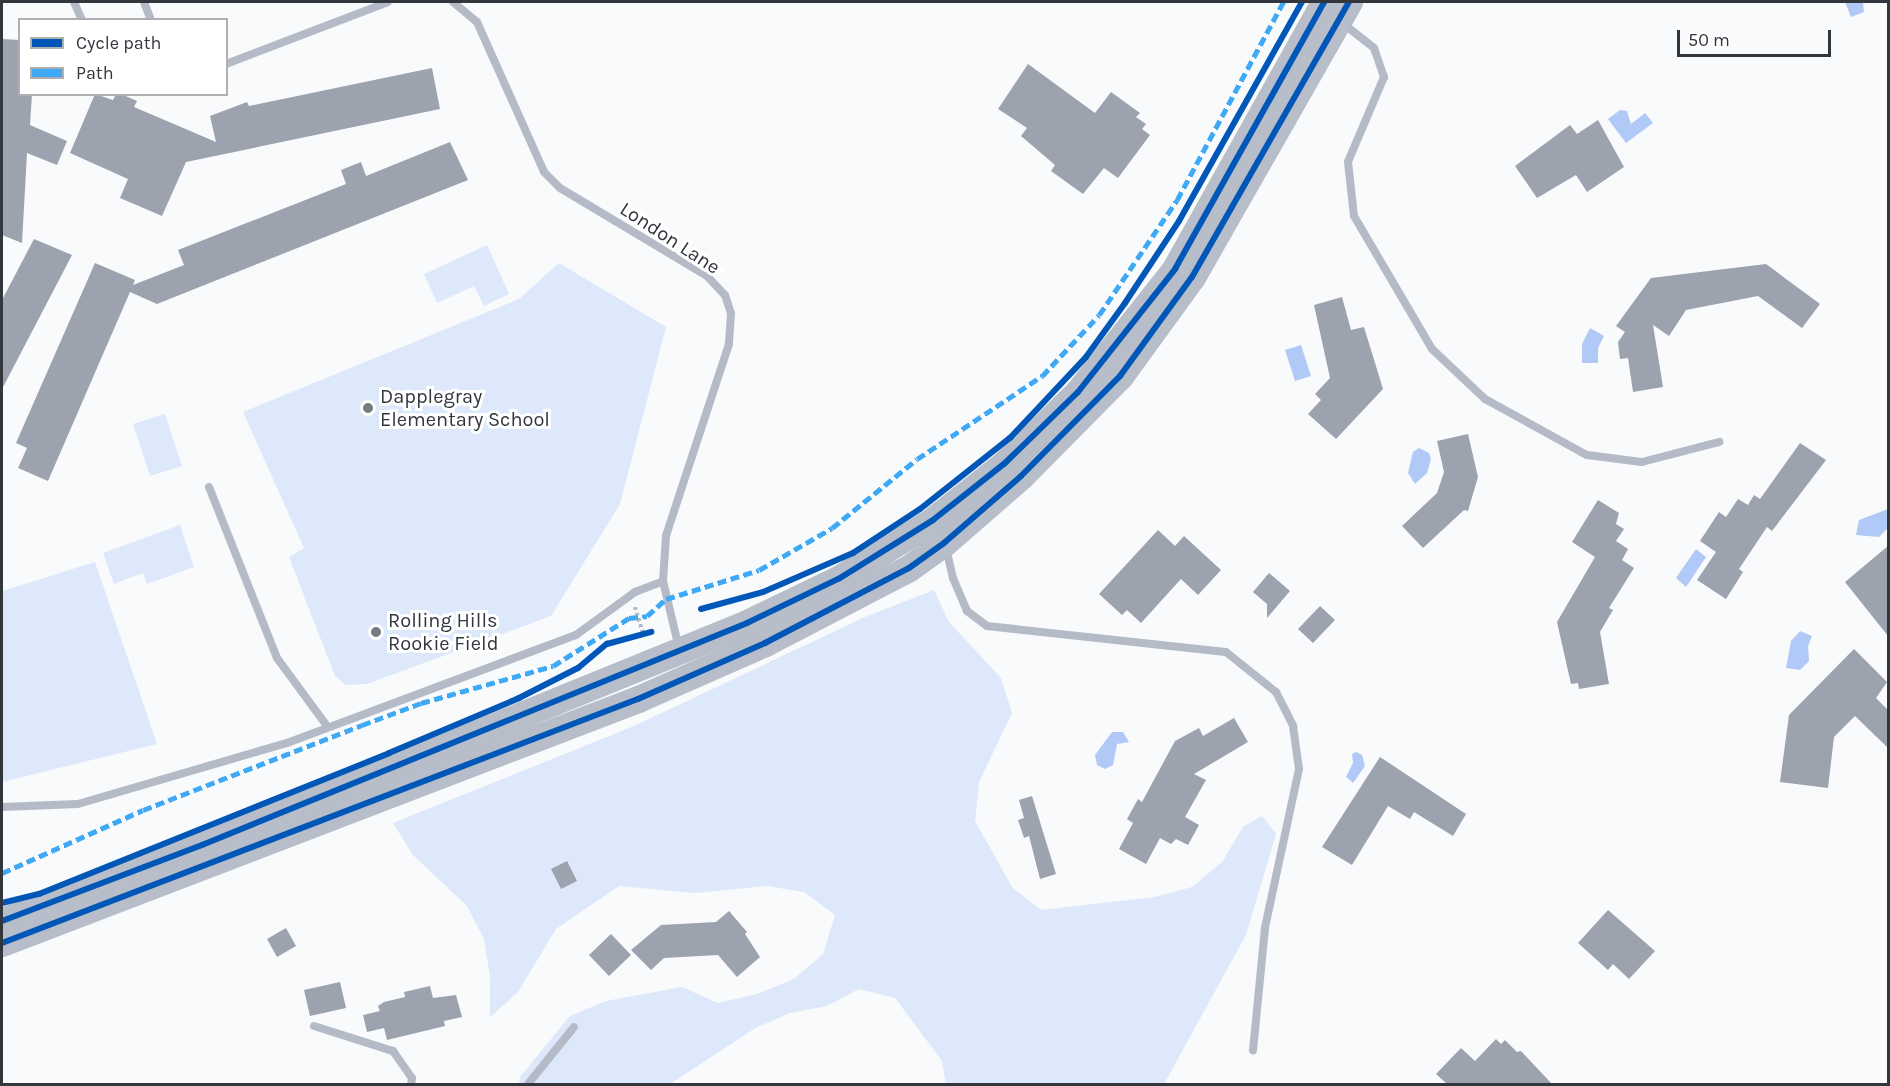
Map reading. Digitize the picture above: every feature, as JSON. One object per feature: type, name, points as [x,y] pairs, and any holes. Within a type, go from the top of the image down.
[{"type":"main road","points":[[2,943],[510,746],[638,699],[765,643],[909,568],[939,531],[1080,419],[1120,376],[1164,319],[1333,8]]},
{"type":"main road","points":[[2,921],[202,845],[680,651],[939,531]]},
{"type":"main road","points":[[510,746],[540,720],[655,675],[680,651],[765,643]]},
{"type":"lane","points":[[74,2],[81,18]]},
{"type":"lane","points":[[144,2],[150,18]]},
{"type":"lane","points":[[228,63],[388,2]]},
{"type":"lane","name":"London Lane","points":[[453,2],[477,22],[544,172],[560,188],[707,276],[724,295],[731,313],[729,344],[666,536],[663,581],[680,651]]},
{"type":"lane","points":[[1333,8],[1374,48],[1384,77],[1348,162],[1354,216],[1432,349],[1485,399],[1587,455],[1642,462],[1719,442]]},
{"type":"lane","points":[[209,488],[277,658],[327,726]]},
{"type":"lane","points":[[939,531],[953,578],[968,611],[987,626],[1226,652],[1276,692],[1293,726],[1299,769],[1265,928],[1253,1050]]},
{"type":"lane","points":[[2,807],[78,804],[276,746],[576,635],[635,592],[663,581]]},
{"type":"lane","points":[[314,1026],[393,1051],[412,1078],[411,1084]]},
{"type":"lane","points":[[528,1084],[574,1027]]},
{"type":"path","points":[[636,603],[635,617],[643,634]]},
{"type":"path","points":[[632,636],[651,632]]},
{"type":"shaded area","points":[[487,245],[509,294],[484,306],[474,286],[437,303],[424,274]]},
{"type":"shaded area","points":[[559,263],[666,327],[620,504],[551,616],[367,684],[346,685],[335,676],[289,557],[304,548],[243,412],[519,299]]},
{"type":"shaded area","points":[[165,414],[182,466],[150,476],[133,424]]},
{"type":"shaded area","points":[[180,525],[194,567],[147,584],[143,573],[114,584],[103,553]]},
{"type":"shaded area","points":[[95,562],[157,744],[2,782],[2,591]]},
{"type":"shaded area","points":[[934,590],[949,622],[1001,678],[1012,713],[979,782],[975,821],[1012,887],[1041,910],[1155,897],[1192,887],[1222,862],[1243,827],[1262,816],[1276,834],[1246,935],[1164,1084],[946,1084],[942,1061],[895,998],[859,989],[827,1006],[790,1013],[757,1027],[670,1084],[519,1084],[520,1077],[570,1016],[606,1001],[682,987],[718,1003],[757,994],[794,979],[823,954],[835,915],[804,892],[767,886],[695,893],[619,886],[556,929],[518,992],[490,1017],[490,977],[484,939],[467,906],[413,855],[393,823],[634,726],[865,617]]},
{"type":"water","points":[[1845,2],[1863,2],[1864,12],[1851,17]]},
{"type":"water","points":[[1620,110],[1627,111],[1631,124],[1645,113],[1653,123],[1626,143],[1608,119]]},
{"type":"water","points":[[1590,328],[1604,336],[1598,348],[1598,363],[1582,363],[1582,344]]},
{"type":"water","points":[[1301,345],[1311,376],[1295,381],[1285,350]]},
{"type":"water","points":[[1419,448],[1429,453],[1431,459],[1427,473],[1415,484],[1408,473],[1413,452]]},
{"type":"water","points":[[1888,509],[1888,528],[1879,537],[1856,535],[1859,520]]},
{"type":"water","points":[[1696,549],[1706,557],[1686,587],[1676,578]]},
{"type":"water","points":[[1800,631],[1812,636],[1808,646],[1809,661],[1800,670],[1786,668],[1791,641]]},
{"type":"water","points":[[1112,732],[1123,732],[1129,742],[1117,744],[1113,765],[1105,769],[1097,765],[1095,755]]},
{"type":"water","points":[[1356,752],[1362,755],[1365,766],[1353,783],[1346,777],[1353,763],[1352,754]]},
{"type":"building","points":[[2,39],[18,40],[18,96],[32,96],[30,125],[67,141],[57,165],[27,153],[22,243],[2,235]]},
{"type":"building","points":[[1028,64],[1095,113],[1111,92],[1140,113],[1136,117],[1146,124],[1142,129],[1150,135],[1118,178],[1104,168],[1083,194],[1051,171],[1055,165],[1021,136],[1027,128],[998,109]]},
{"type":"building","points":[[432,68],[440,109],[186,162],[162,216],[120,198],[128,179],[70,153],[94,96],[113,100],[115,96],[126,96],[137,101],[134,107],[216,142],[210,116],[247,102],[249,106]]},
{"type":"building","points":[[1598,120],[1624,167],[1587,192],[1576,175],[1537,198],[1515,166],[1570,125],[1577,134]]},
{"type":"building","points":[[450,142],[468,180],[157,304],[130,292],[48,481],[18,468],[27,448],[16,443],[95,263],[135,280],[133,285],[184,265],[178,250],[346,184],[341,170],[361,162],[366,176]]},
{"type":"building","points":[[34,239],[72,255],[2,389],[2,300]]},
{"type":"building","points":[[1766,264],[1820,304],[1802,328],[1758,296],[1686,310],[1669,336],[1653,325],[1663,387],[1633,392],[1628,358],[1620,359],[1618,342],[1625,332],[1616,326],[1651,278]]},
{"type":"building","points":[[1342,297],[1351,330],[1364,327],[1383,389],[1336,439],[1308,414],[1321,400],[1315,394],[1330,378],[1314,305]]},
{"type":"building","points":[[1468,434],[1478,477],[1468,511],[1464,510],[1423,548],[1402,526],[1437,493],[1444,472],[1437,441]]},
{"type":"building","points":[[1800,443],[1826,460],[1772,531],[1767,527],[1739,569],[1743,572],[1726,599],[1697,580],[1716,552],[1700,541],[1719,512],[1726,517],[1738,499],[1748,505],[1754,495],[1760,499]]},
{"type":"building","points":[[1598,500],[1619,513],[1616,524],[1624,529],[1616,541],[1628,549],[1622,560],[1634,568],[1609,608],[1613,610],[1600,632],[1609,684],[1579,689],[1578,683],[1571,684],[1557,622],[1595,557],[1572,542]]},
{"type":"building","points":[[1158,530],[1175,546],[1184,536],[1221,570],[1198,595],[1181,579],[1141,623],[1127,610],[1122,615],[1099,594]]},
{"type":"building","points":[[1888,546],[1888,636],[1845,582]]},
{"type":"building","points":[[1269,573],[1290,591],[1267,618],[1267,604],[1253,592]]},
{"type":"building","points":[[1320,606],[1335,620],[1313,643],[1298,629]]},
{"type":"building","points":[[1854,649],[1887,682],[1876,698],[1888,710],[1888,748],[1855,716],[1834,737],[1828,788],[1780,782],[1789,715]]},
{"type":"building","points":[[1234,718],[1248,742],[1194,774],[1206,780],[1185,817],[1199,825],[1188,845],[1176,839],[1171,844],[1160,838],[1146,864],[1119,849],[1133,823],[1127,819],[1138,799],[1142,802],[1175,741],[1199,728],[1203,736]]},
{"type":"building","points":[[1380,757],[1466,814],[1453,836],[1414,812],[1410,819],[1388,806],[1352,865],[1322,847]]},
{"type":"building","points":[[1032,796],[1056,874],[1040,879],[1029,836],[1024,838],[1018,820],[1024,818],[1019,800]]},
{"type":"building","points":[[567,861],[577,881],[561,889],[551,869]]},
{"type":"building","points":[[1608,910],[1655,951],[1629,979],[1613,964],[1608,970],[1578,943]]},
{"type":"building","points":[[729,911],[747,932],[745,934],[760,957],[737,977],[718,955],[664,958],[651,970],[631,950],[661,925],[716,922]]},
{"type":"building","points":[[286,928],[296,946],[277,957],[267,939]]},
{"type":"building","points":[[611,934],[631,955],[609,976],[589,955]]},
{"type":"building","points":[[340,982],[346,1008],[310,1016],[304,990]]},
{"type":"building","points":[[430,986],[433,998],[456,995],[462,1017],[444,1021],[445,1026],[387,1040],[384,1028],[367,1032],[363,1015],[380,1011],[378,1006],[384,1002],[405,997],[404,992]]},
{"type":"building","points":[[1496,1039],[1501,1044],[1505,1040],[1517,1052],[1521,1051],[1552,1084],[1447,1084],[1436,1074],[1461,1048],[1475,1061]]},
{"type":"marked path","points":[[2,873],[143,810],[362,725],[421,703],[553,666],[629,618],[647,616],[666,599],[759,570],[832,528],[917,459],[1042,376],[1099,315],[1177,200],[1283,2]]},
{"type":"cycle path","points":[[701,609],[763,592],[853,553],[920,509],[1010,438],[1086,357],[1125,303],[1179,221],[1302,2]]},
{"type":"cycle path","points":[[2,921],[202,845],[747,623],[840,578],[933,520],[1004,464],[1078,392],[1175,269],[1324,2]]},
{"type":"cycle path","points":[[2,943],[638,699],[765,643],[909,568],[944,543],[1021,476],[1120,376],[1192,277],[1349,2]]},
{"type":"cycle path","points":[[2,903],[39,894],[389,753],[519,698],[578,668],[607,644],[651,632]]},
{"type":"place","name":"Dapplegray Elementary School","points":[[368,408]]},
{"type":"place","name":"Rolling Hills Rookie Field","points":[[376,632]]}]
